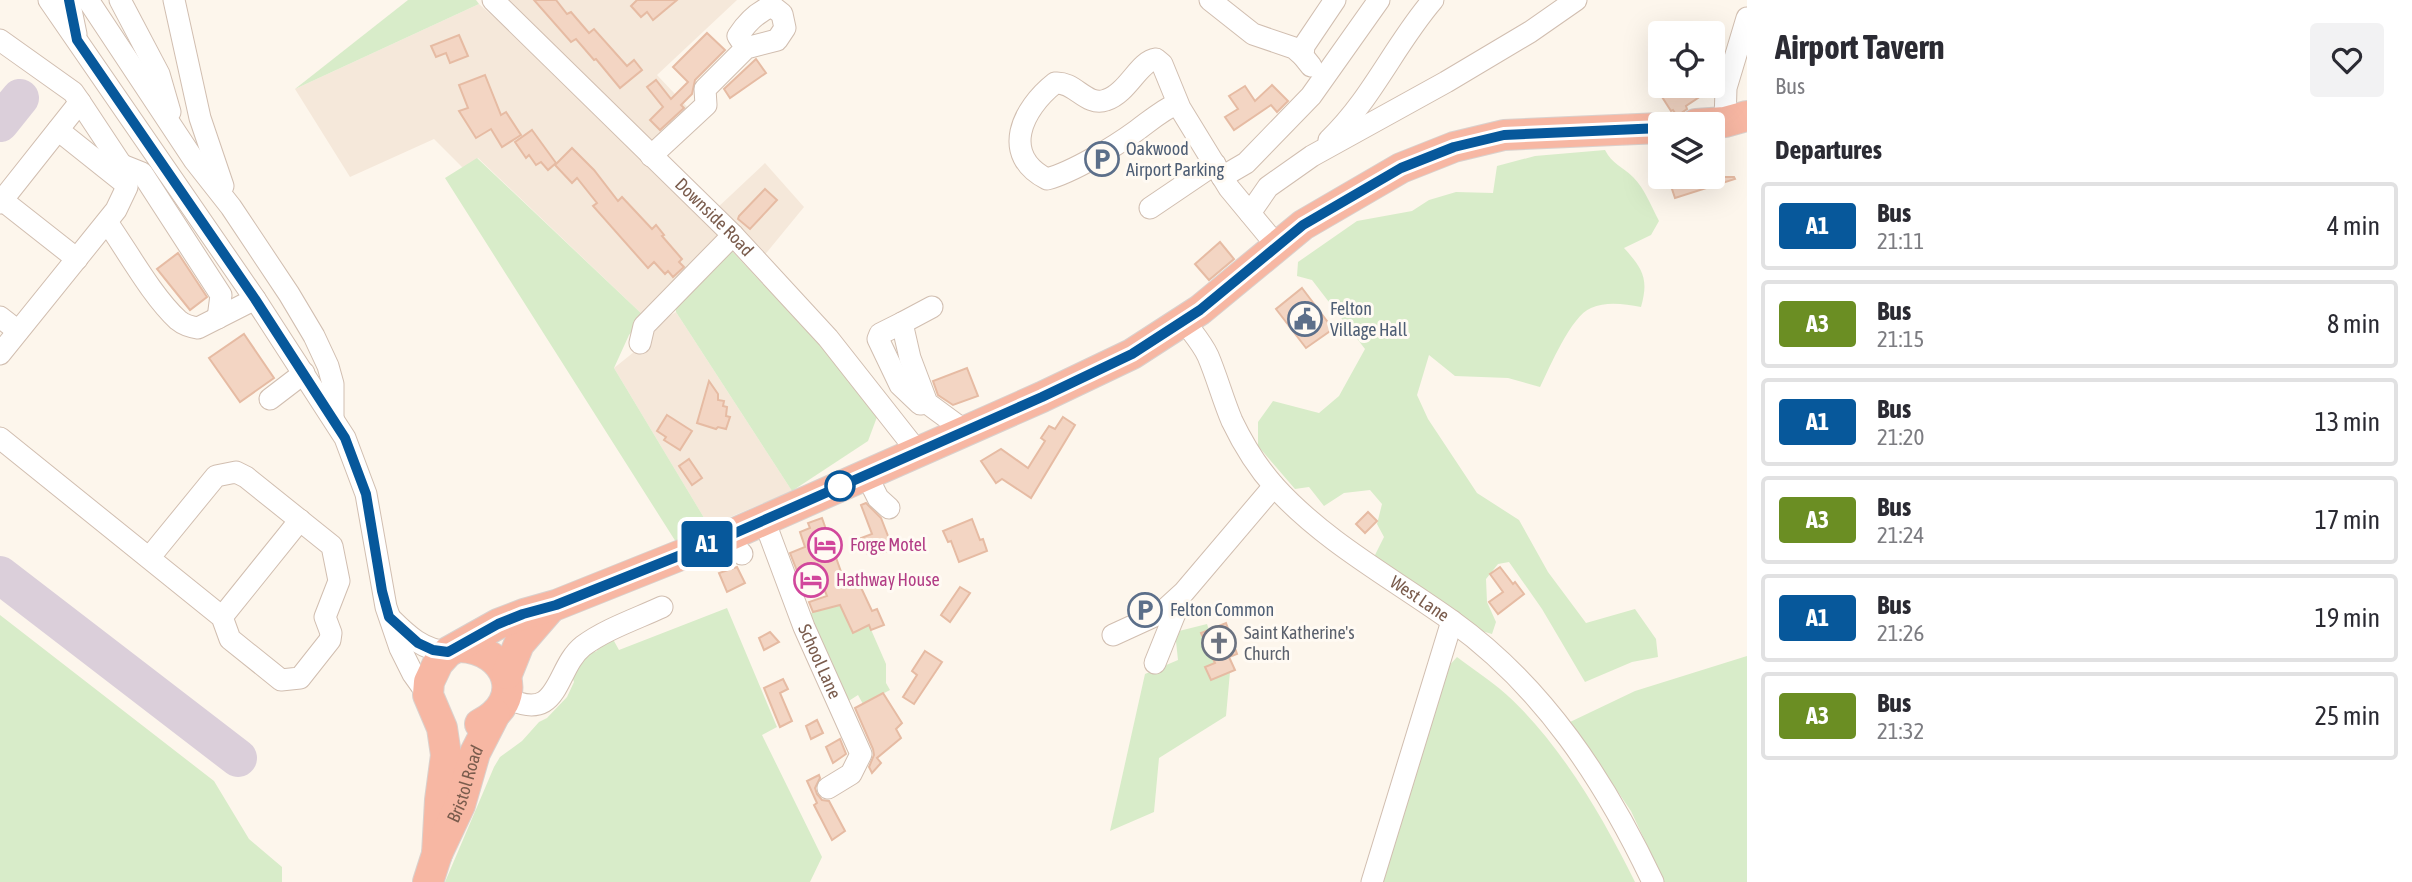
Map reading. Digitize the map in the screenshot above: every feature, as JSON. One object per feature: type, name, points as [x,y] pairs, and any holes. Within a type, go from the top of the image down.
[{"type":"highway","name":"Bristol Road","points":[[454,650],[498,624],[523,614],[734,546],[764,520],[1042,397],[1132,354],[1184,321],[1303,225],[1401,168],[1454,147],[1504,135],[1648,129]]},
{"type":"highway","name":"Bristol Road","points":[[428,882],[437,853],[460,805],[475,754],[502,695],[510,661],[523,638],[551,607]]},
{"type":"highway","points":[[472,647],[484,651],[500,663],[502,695],[484,722],[467,727],[447,723],[432,705],[429,682],[432,674],[438,663],[454,650],[472,647]]},
{"type":"highway","name":"Bristol Road","points":[[432,705],[442,728],[446,755],[437,853]]},
{"type":"street","points":[[48,0],[255,299],[333,418],[356,464],[366,494],[382,591],[389,617],[400,648],[432,705]]},
{"type":"street","points":[[69,0],[77,40]]},
{"type":"street","points":[[88,0],[194,160],[232,207],[314,336],[333,384],[333,418]]},
{"type":"street","points":[[174,0],[200,118],[232,207]]},
{"type":"street","name":"Downside Road","points":[[493,0],[733,235],[828,338],[917,451]]},
{"type":"street","points":[[1210,0],[1253,34],[1294,48],[1316,72],[1319,85]]},
{"type":"street","points":[[1303,56],[1304,46],[1335,0]]},
{"type":"street","points":[[1150,208],[1218,171],[1245,163],[1319,85],[1379,0]]},
{"type":"street","points":[[1312,156],[1339,130],[1370,93],[1404,38],[1433,0]]},
{"type":"street","points":[[1250,213],[1268,187],[1312,156],[1446,82],[1530,32],[1576,0]]},
{"type":"street","points":[[122,1],[159,74],[175,131]]},
{"type":"street","points":[[1723,112],[1728,81],[1747,18]]},
{"type":"street","points":[[0,354],[122,201],[125,175],[73,92],[1,44]]},
{"type":"street","points":[[651,156],[706,105],[705,89],[746,48]]},
{"type":"street","points":[[1178,103],[1166,108],[1134,133],[1062,175],[1047,178],[1035,172],[1025,162],[1020,149],[1024,122],[1055,83],[1063,82],[1094,101],[1104,101],[1127,86],[1144,64],[1156,59],[1162,64],[1178,103],[1218,171],[1277,246]]},
{"type":"street","points":[[77,259],[1,202],[80,102]]},
{"type":"street","points":[[58,130],[125,175],[142,173],[222,295],[218,318]]},
{"type":"street","points":[[107,222],[162,301],[186,326],[198,328],[255,299]]},
{"type":"street","points":[[640,343],[644,326],[733,235]]},
{"type":"street","points":[[932,307],[902,323],[910,358],[927,403],[965,430]]},
{"type":"street","points":[[0,317],[18,331]]},
{"type":"street","name":"West Lane","points":[[1184,321],[1199,341],[1250,453],[1274,486],[1296,508],[1363,561],[1452,621],[1514,672],[1572,741],[1602,785],[1629,831],[1653,882]]},
{"type":"street","points":[[291,354],[303,354],[311,348],[314,336]]},
{"type":"street","points":[[270,399],[304,373]]},
{"type":"street","points":[[0,438],[222,617],[230,639],[281,680],[300,678],[327,645],[331,633],[325,617],[339,581],[332,546],[246,477],[236,472],[226,472],[211,481],[149,558]]},
{"type":"street","points":[[866,474],[878,498],[889,508]]},
{"type":"street","points":[[1113,635],[1161,613],[1184,592],[1274,486]]},
{"type":"street","points":[[222,617],[300,520]]},
{"type":"street","name":"School Lane","points":[[764,520],[834,716],[862,754],[851,774],[828,788]]},
{"type":"street","points":[[1155,663],[1184,592]]},
{"type":"street","points":[[502,695],[516,703],[546,701],[558,688],[571,659],[586,644],[662,607]]},
{"type":"street","points":[[389,617],[418,643],[433,650],[454,650]]},
{"type":"street","points":[[1372,882],[1452,621]]},
{"type":"shaded area","points":[[506,0],[737,0],[657,75],[692,112],[656,148]]},
{"type":"shaded area","points":[[479,4],[659,163],[722,239],[645,317],[478,158],[463,168],[434,139],[350,177],[295,89]]},
{"type":"shaded area","points":[[765,163],[804,207],[763,257],[715,210]]},
{"type":"shaded area","points":[[676,312],[792,491],[709,526],[614,368],[644,344],[666,318]]},
{"type":"green space","points":[[408,0],[476,0],[479,4],[295,89]]},
{"type":"green space","points":[[1605,150],[1614,162],[1637,182],[1659,221],[1651,235],[1624,248],[1643,275],[1641,307],[1609,304],[1591,308],[1583,313],[1562,343],[1540,387],[1508,378],[1455,376],[1429,355],[1417,395],[1428,419],[1477,493],[1519,520],[1548,572],[1586,623],[1635,609],[1656,639],[1658,657],[1632,662],[1585,682],[1542,609],[1509,562],[1498,564],[1486,579],[1487,602],[1496,622],[1492,634],[1478,630],[1451,607],[1372,561],[1384,537],[1377,524],[1382,504],[1370,490],[1344,493],[1324,506],[1309,487],[1295,489],[1258,446],[1258,422],[1273,401],[1319,413],[1339,396],[1365,349],[1312,280],[1297,276],[1298,262],[1357,221],[1412,211],[1429,200],[1456,192],[1493,193],[1497,166],[1535,156]]},
{"type":"green space","points":[[477,158],[645,317],[629,335],[614,368],[709,526],[676,542],[445,178]]},
{"type":"green space","points":[[731,250],[880,409],[868,441],[792,491],[676,312],[675,299]]},
{"type":"green space","points":[[840,605],[853,633],[869,625],[886,664],[886,683],[890,690],[863,704],[858,695],[844,704],[803,615]]},
{"type":"green space","points":[[727,608],[777,727],[762,735],[822,857],[810,882],[445,882],[500,757],[522,741],[567,697],[574,682],[572,676],[585,655],[597,651],[609,638],[619,650]]},
{"type":"green space","points":[[0,615],[214,781],[249,839],[282,867],[282,882],[0,882]]},
{"type":"green space","points":[[1207,624],[1209,630],[1201,633],[1215,663],[1205,667],[1211,679],[1230,672],[1226,716],[1159,758],[1154,812],[1110,831],[1145,674],[1178,660],[1175,632]]},
{"type":"green space","points":[[1747,656],[1747,882],[1664,882],[1631,811],[1570,722],[1635,691]]},
{"type":"green space","points":[[1457,657],[1521,708],[1559,754],[1593,805],[1635,882],[1381,882],[1447,668]]},
{"type":"building","points":[[534,0],[556,0],[567,14],[571,12],[589,33],[594,29],[627,66],[634,60],[642,70],[620,88],[596,59],[594,60],[576,39],[571,42]]},
{"type":"building","points":[[637,0],[677,0],[653,20],[647,12],[641,17],[631,6]]},
{"type":"building","points":[[707,33],[725,50],[695,80],[692,94],[681,105],[684,108],[660,130],[650,120],[663,107],[647,87],[656,80],[671,99],[688,82],[673,67]]},
{"type":"building","points":[[459,35],[468,56],[450,63],[446,53],[436,57],[431,46]]},
{"type":"building","points":[[756,59],[766,73],[730,98],[724,89]]},
{"type":"building","points":[[485,75],[501,115],[506,112],[521,135],[502,147],[491,129],[476,138],[459,111],[468,108],[459,85]]},
{"type":"building","points":[[1272,85],[1288,101],[1277,112],[1271,105],[1234,130],[1225,117],[1238,109],[1229,96],[1245,86],[1255,101]]},
{"type":"building","points":[[1663,98],[1698,98],[1686,106],[1687,109],[1683,112],[1671,111]]},
{"type":"building","points":[[532,130],[556,163],[548,170],[541,162],[536,165],[529,155],[526,158],[515,142]]},
{"type":"building","points":[[572,148],[594,170],[618,201],[622,197],[652,229],[656,225],[664,235],[662,236],[682,259],[679,262],[684,267],[673,277],[668,271],[665,274],[654,262],[648,268],[593,206],[597,203],[577,178],[572,183],[555,165]]},
{"type":"building","points":[[1725,177],[1735,179],[1725,182]]},
{"type":"building","points":[[765,189],[777,200],[750,229],[738,219],[739,216]]},
{"type":"building","points":[[1672,189],[1703,189],[1675,198]]},
{"type":"building","points":[[1220,242],[1234,259],[1209,280],[1195,264]]},
{"type":"building","points":[[178,253],[207,297],[190,310],[157,269]]},
{"type":"building","name":"Felton Village Hall","points":[[1302,288],[1333,329],[1306,348],[1276,309]]},
{"type":"building","points":[[244,334],[274,378],[240,402],[209,358]]},
{"type":"building","points":[[967,368],[978,396],[953,405],[938,395],[933,381]]},
{"type":"building","points":[[709,381],[718,394],[718,400],[724,401],[723,406],[727,407],[726,416],[730,417],[726,429],[697,423]]},
{"type":"building","points":[[667,415],[692,431],[680,450],[664,440],[666,437],[657,431]]},
{"type":"building","points":[[1063,417],[1075,425],[1031,498],[1002,479],[996,483],[981,461],[1001,449],[1028,468],[1045,441],[1041,438],[1049,426],[1055,429]]},
{"type":"building","points":[[689,459],[702,478],[692,485],[679,466]]},
{"type":"building","points":[[866,503],[881,518],[893,549],[882,553],[876,550],[867,553],[861,538],[872,534],[861,505]]},
{"type":"building","points":[[1368,512],[1377,521],[1365,533],[1356,524]]},
{"type":"building","points":[[822,518],[845,583],[857,579],[872,611],[877,609],[884,625],[871,630],[869,625],[853,633],[840,605],[813,612],[809,602],[827,596],[818,574],[801,581],[790,553],[805,547],[800,532],[810,528],[808,523]]},
{"type":"building","points":[[972,519],[987,551],[959,562],[951,541],[948,542],[943,531]]},
{"type":"building","points":[[737,567],[745,583],[727,592],[719,573]]},
{"type":"building","points":[[1500,567],[1524,594],[1498,614],[1489,602],[1503,592],[1490,574]]},
{"type":"building","points":[[960,587],[970,593],[950,622],[941,615]]},
{"type":"building","name":"Saint Katherine's Church","points":[[1226,623],[1237,654],[1229,657],[1235,670],[1211,680],[1205,667],[1215,663],[1201,633]]},
{"type":"building","points":[[770,632],[779,642],[764,650],[759,638]]},
{"type":"building","points":[[925,651],[942,662],[914,704],[903,697],[917,675],[912,671]]},
{"type":"building","points":[[783,679],[788,689],[780,693],[792,721],[780,727],[764,688]]},
{"type":"building","points":[[883,693],[902,723],[896,729],[901,738],[877,758],[881,763],[872,773],[869,767],[874,755],[873,749],[855,708]]},
{"type":"building","points":[[817,720],[823,733],[811,739],[806,726]]},
{"type":"building","points":[[840,739],[846,754],[833,763],[826,747]]},
{"type":"building","points":[[819,775],[815,788],[817,794],[822,800],[829,801],[845,831],[832,840],[814,805],[817,803],[807,781]]},
{"type":"taxiway","points":[[0,123],[20,98]]},
{"type":"taxiway","points":[[0,575],[238,758]]},
{"type":"bus line","name":"A1","points":[[69,0],[77,40],[255,299],[345,438],[366,494],[382,591],[389,617],[418,643],[439,652],[460,647],[498,624],[556,605],[726,537],[1042,397],[1132,354],[1200,310],[1303,225],[1401,168],[1454,147],[1504,135],[1648,129]]},
{"type":"place","name":"Oakwood Airport Parking","points":[[1102,159]]},
{"type":"place","name":"Felton Village Hall","points":[[1305,319]]},
{"type":"place","name":"Forge Motel","points":[[825,545]]},
{"type":"place","name":"Hathway House","points":[[811,580]]},
{"type":"place","name":"Felton Common","points":[[1145,610]]},
{"type":"place","name":"Saint Katherine's Church","points":[[1219,643]]}]
